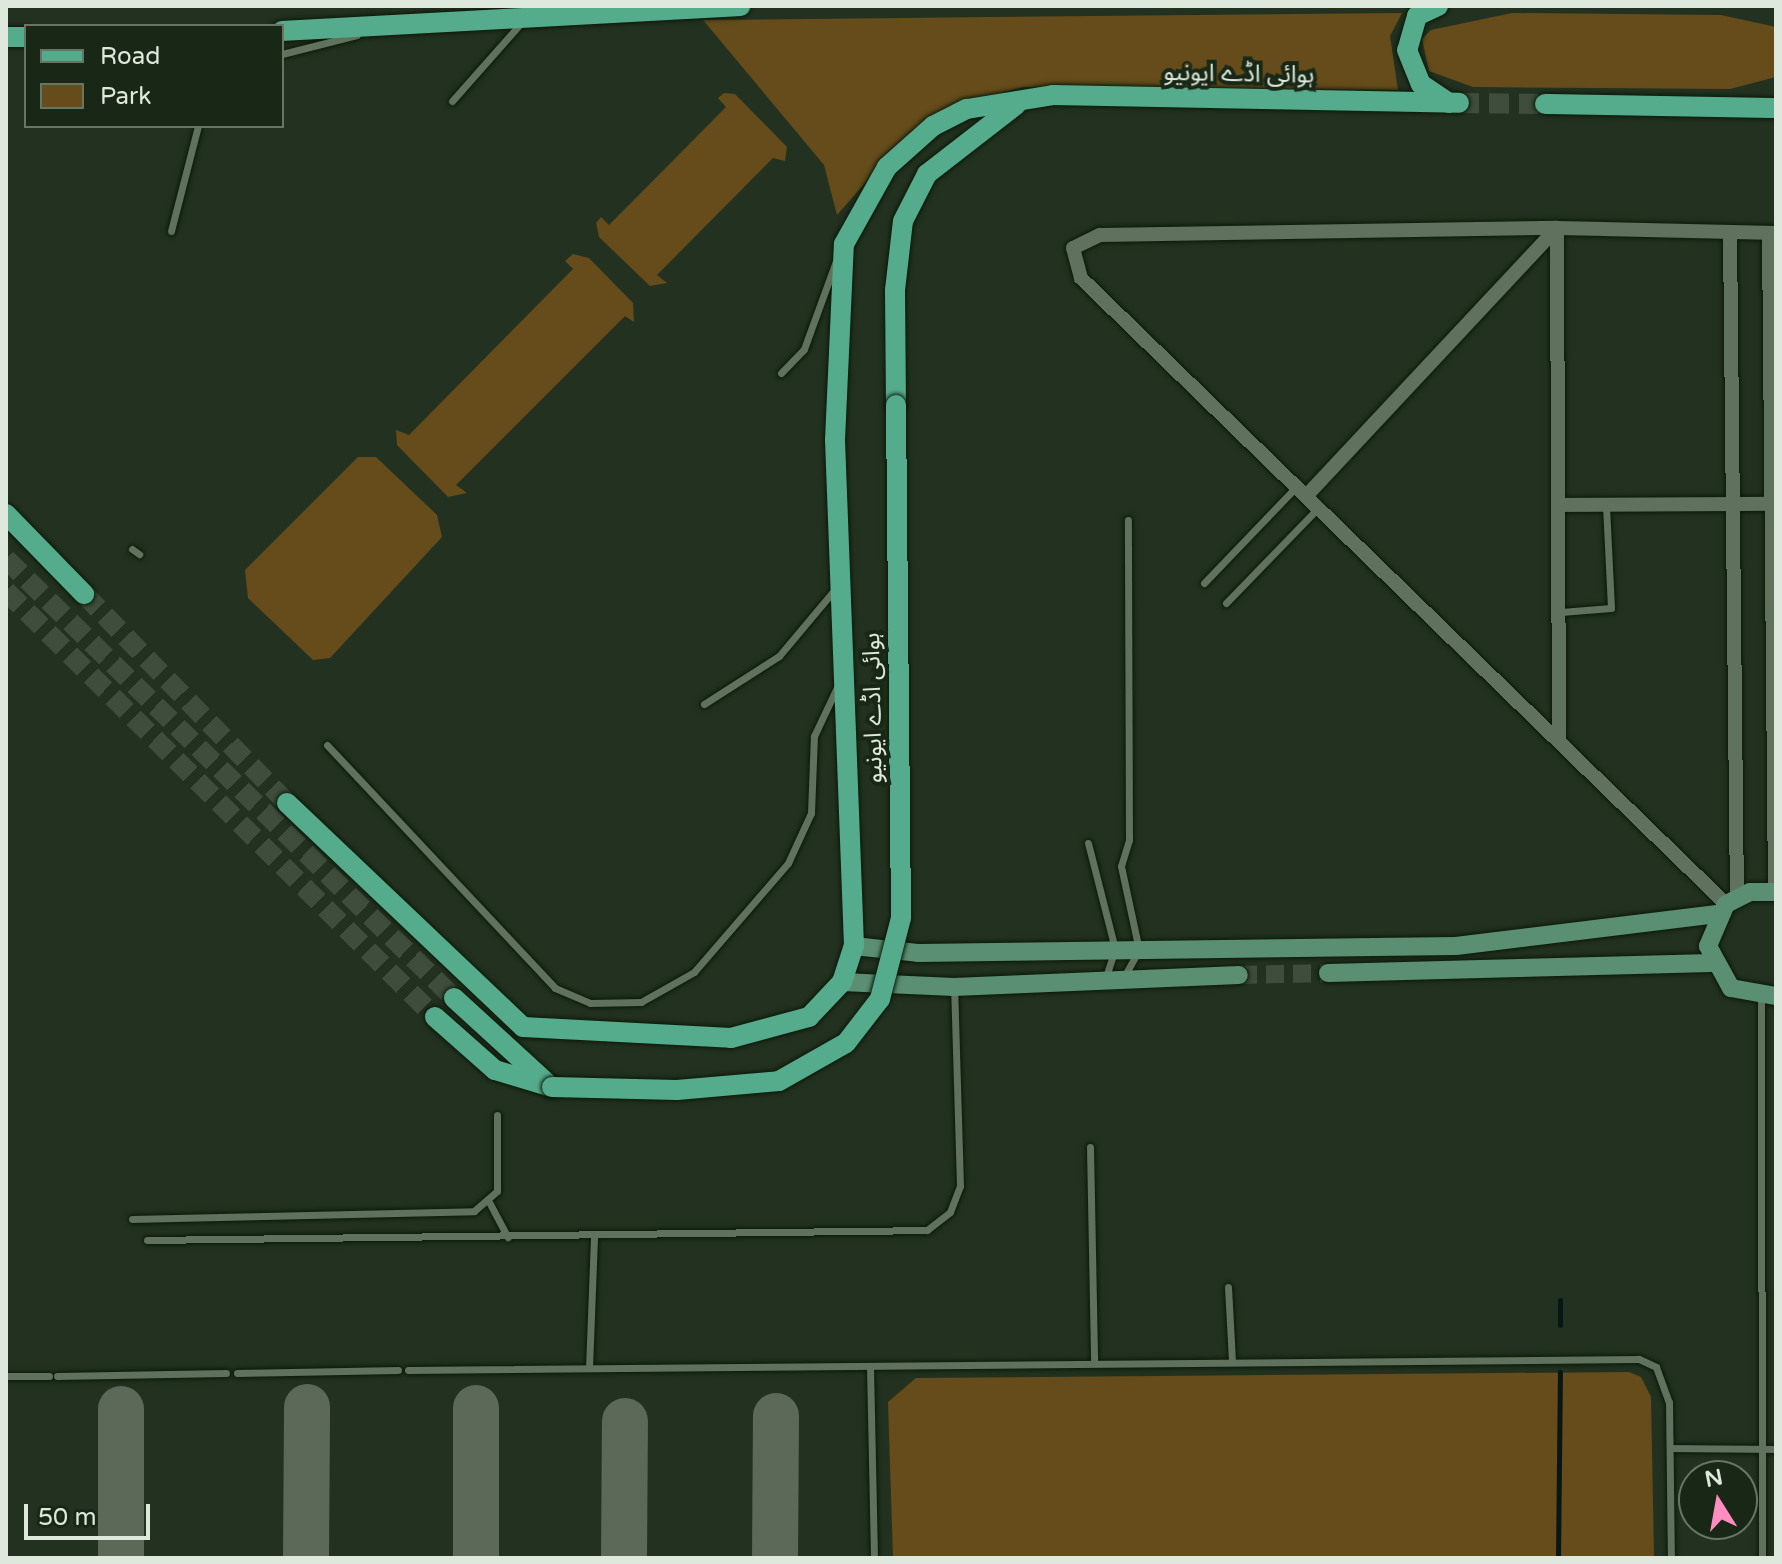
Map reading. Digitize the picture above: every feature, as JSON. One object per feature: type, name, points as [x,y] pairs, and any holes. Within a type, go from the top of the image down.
[{"type":"main road","points":[[284,31],[740,6]]},
{"type":"main road","name":"ہوائی اڈے ایونیو","points":[[854,946],[837,586],[844,244],[887,167],[933,126],[967,109],[1019,103],[1053,95],[1454,103],[1421,84],[1407,50],[1417,16],[1438,6]]},
{"type":"main road","name":"ہوائی اڈے ایونیو","points":[[435,1017],[495,1070],[552,1087],[677,1090],[779,1081],[846,1043],[880,999],[901,918],[895,290],[903,221],[927,174],[1019,103]]},
{"type":"main road","points":[[1545,104],[1776,108]]},
{"type":"main road","points":[[6,514],[84,594]]},
{"type":"main road","points":[[287,803],[497,1005],[538,1032],[765,1034],[809,1017],[842,982],[854,946]]},
{"type":"main road","points":[[454,998],[552,1087]]},
{"type":"street","points":[[1304,488],[1557,228]]},
{"type":"street","points":[[1557,228],[1563,505],[1559,739]]},
{"type":"street","points":[[854,946],[918,953],[1507,943],[1726,905],[1775,892],[1772,233],[1557,228],[1081,238],[1072,261],[1081,278],[1304,488],[1726,905]]},
{"type":"street","points":[[1711,963],[1726,905],[1731,503],[1730,233]]},
{"type":"street","points":[[1563,505],[1773,504]]},
{"type":"street","points":[[1218,947],[1218,975]]},
{"type":"street","points":[[1328,973],[1711,963]]},
{"type":"street","points":[[1711,963],[1731,988],[1768,997]]},
{"type":"street","points":[[842,982],[954,987],[1116,976],[1239,975]]},
{"type":"lane","points":[[452,101],[523,20]]},
{"type":"lane","points":[[284,54],[407,23]]},
{"type":"lane","points":[[171,231],[197,128]]},
{"type":"lane","points":[[781,373],[804,349],[844,244]]},
{"type":"lane","points":[[1204,583],[1304,488]]},
{"type":"lane","points":[[1561,612],[1611,608],[1606,504]]},
{"type":"lane","points":[[1226,603],[1320,505]]},
{"type":"lane","points":[[1116,976],[1139,950],[1121,866],[1129,840],[1128,520]]},
{"type":"lane","points":[[704,704],[779,656],[837,586]]},
{"type":"lane","points":[[327,745],[555,988],[612,1005],[673,990],[749,912],[805,835],[814,785],[814,736],[841,680]]},
{"type":"lane","points":[[1088,843],[1115,949],[1116,976]]},
{"type":"lane","points":[[147,1240],[927,1230],[950,1212],[960,1186],[954,987]]},
{"type":"lane","points":[[1762,1558],[1768,997]]},
{"type":"lane","points":[[132,1219],[455,1215],[489,1202],[498,1182],[497,1115]]},
{"type":"lane","points":[[1090,1147],[1094,1363]]},
{"type":"lane","points":[[489,1202],[508,1237]]},
{"type":"lane","points":[[589,1368],[594,1235]]},
{"type":"lane","points":[[1228,1287],[1232,1362]]},
{"type":"lane","points":[[408,1370],[1649,1361],[1666,1389],[1671,1558]]},
{"type":"lane","points":[[870,1366],[874,1558]]},
{"type":"lane","points":[[237,1373],[398,1370]]},
{"type":"lane","points":[[6,1376],[226,1373]]},
{"type":"lane","points":[[1670,1448],[1776,1449]]},
{"type":"green space","points":[[1402,13],[1390,36],[1398,90],[1023,87],[972,101],[899,144],[837,215],[824,165],[703,20]]},
{"type":"green space","points":[[1512,13],[1721,15],[1776,27],[1776,77],[1730,89],[1473,87],[1429,71],[1422,39],[1431,30]]},
{"type":"green space","points":[[724,93],[735,94],[787,147],[785,161],[773,158],[657,275],[667,283],[650,286],[599,237],[596,223],[601,217],[609,225],[726,107],[718,98]]},
{"type":"green space","points":[[573,254],[589,258],[633,303],[634,322],[625,316],[456,485],[467,493],[448,497],[397,445],[396,430],[409,435],[573,269],[565,261]]},
{"type":"green space","points":[[358,457],[376,457],[437,515],[442,537],[330,658],[313,660],[248,598],[245,570]]},
{"type":"green space","points":[[1629,1372],[1641,1377],[1651,1397],[1654,1558],[893,1558],[888,1402],[916,1378]]},
{"type":"waterway","points":[[1560,1300],[1560,1325]]},
{"type":"waterway","points":[[1558,1558],[1560,1372]]},
{"type":"taxiway","points":[[306,1558],[307,1407]]},
{"type":"taxiway","points":[[476,1408],[476,1558]]},
{"type":"taxiway","points":[[121,1409],[121,1558]]},
{"type":"taxiway","points":[[775,1558],[776,1416]]},
{"type":"taxiway","points":[[624,1558],[625,1421]]},
{"type":"tunnel","points":[[1459,103],[1545,104]]},
{"type":"tunnel","points":[[6,559],[454,998]]},
{"type":"tunnel","points":[[6,591],[435,1017]]},
{"type":"tunnel","points":[[84,594],[287,803]]},
{"type":"tunnel","points":[[1239,975],[1328,973]]}]
